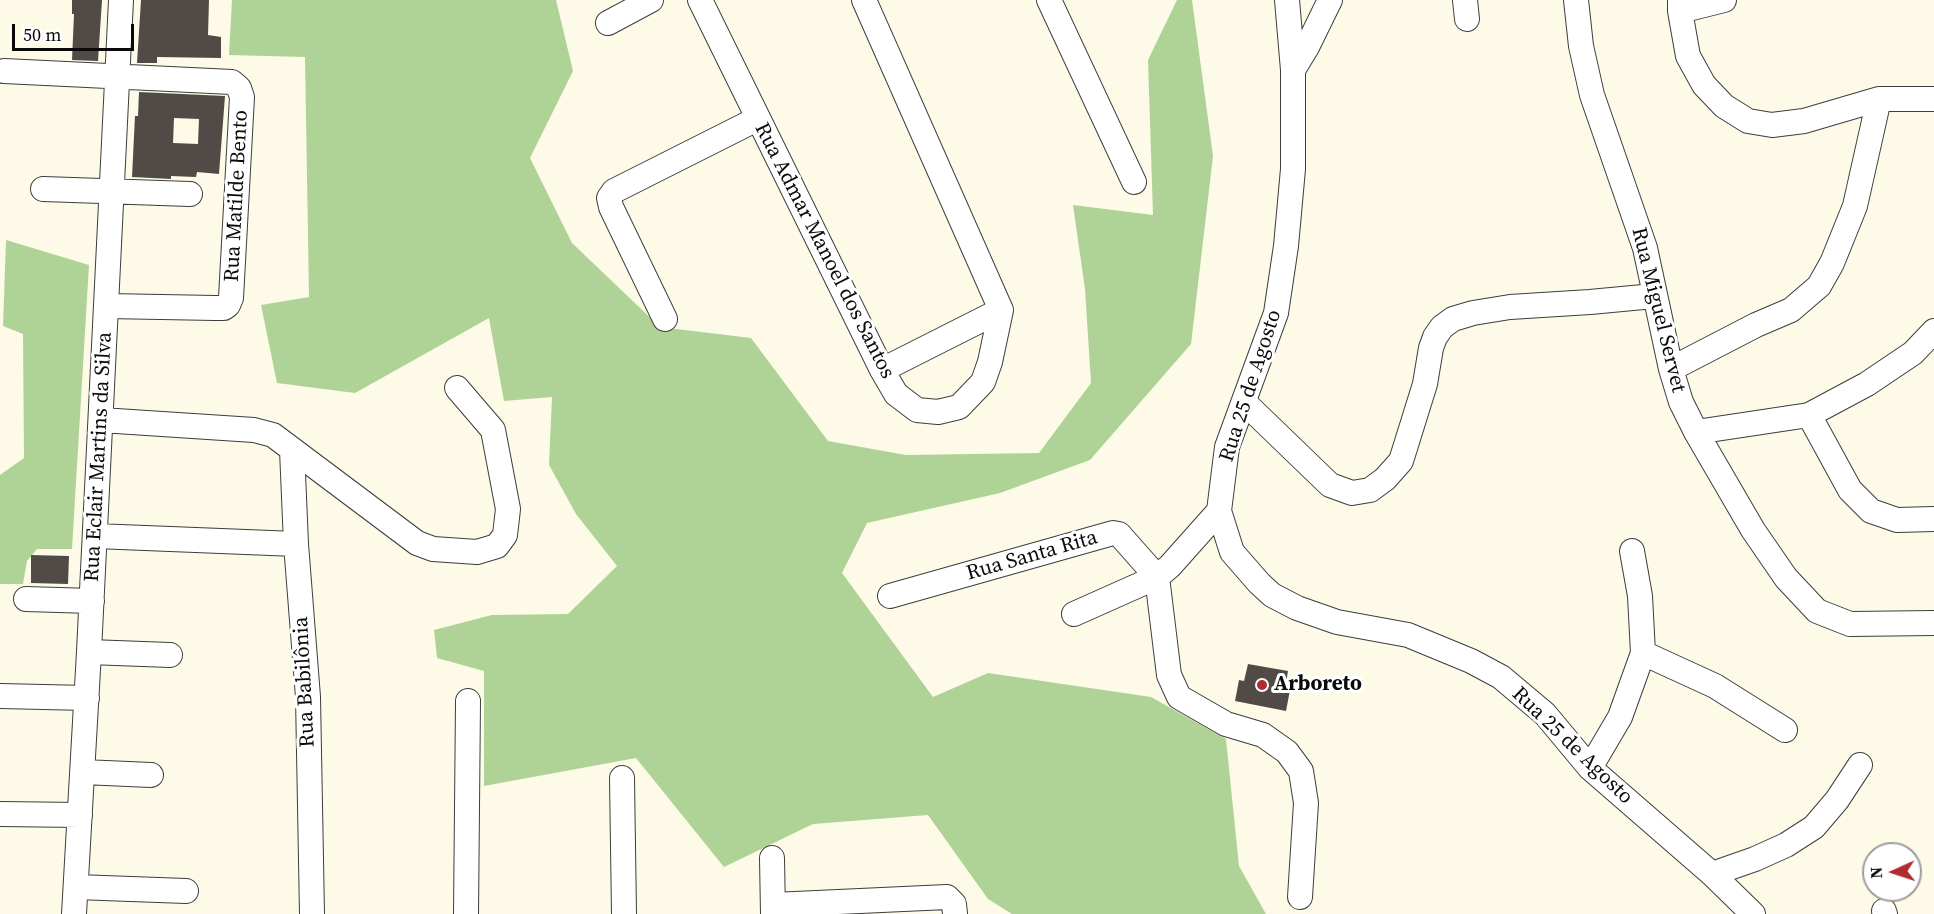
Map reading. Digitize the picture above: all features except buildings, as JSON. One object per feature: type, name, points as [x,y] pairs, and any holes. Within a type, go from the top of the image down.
[{"type":"street","name":"Rua Eclair Martins da Silva","points":[[74,914],[92,601],[121,0]]},
{"type":"street","points":[[608,23],[651,0]]},
{"type":"street","name":"Rua Admar Manoel dos Santos","points":[[700,0],[882,370],[896,394],[917,410],[938,412],[959,407],[983,382],[990,362],[1001,310]]},
{"type":"street","points":[[864,0],[1001,310],[882,370]]},
{"type":"street","points":[[1049,0],[1134,182]]},
{"type":"street","name":"Rua 25 de Agosto","points":[[1287,0],[1293,70],[1293,169],[1285,258],[1276,313],[1227,447],[1219,511],[1232,552],[1258,583],[1272,595],[1297,608],[1337,622],[1408,635],[1472,661],[1500,677],[1545,714],[1590,768],[1712,874],[1753,914]]},
{"type":"street","points":[[1293,70],[1330,0]]},
{"type":"street","name":"Rua Miguel Servet","points":[[1576,0],[1581,46],[1592,95],[1645,248],[1671,369],[1681,402],[1696,432],[1753,530],[1786,578],[1817,611],[1850,624],[1934,623]]},
{"type":"street","points":[[1724,0],[1680,5],[1688,56],[1704,85],[1724,106],[1748,121],[1773,125],[1804,121],[1879,99],[1934,99]]},
{"type":"street","points":[[4,71],[118,76]]},
{"type":"street","name":"Rua Matilde Bento","points":[[107,306],[224,308],[228,305],[231,298],[242,97],[239,88],[232,82],[118,76]]},
{"type":"street","points":[[1671,369],[1791,310],[1819,286],[1832,263],[1855,206],[1879,99]]},
{"type":"street","points":[[665,319],[611,207],[609,198],[614,191],[757,118]]},
{"type":"street","points":[[43,189],[190,194]]},
{"type":"street","points":[[1244,402],[1330,485],[1352,493],[1370,490],[1385,479],[1401,461],[1425,384],[1431,348],[1435,336],[1442,327],[1453,320],[1473,313],[1510,307],[1654,296]]},
{"type":"street","points":[[1696,432],[1809,415],[1867,384],[1913,353],[1934,331]]},
{"type":"street","points":[[101,420],[254,430],[273,435],[417,543],[434,549],[477,552],[497,546],[505,536],[508,509],[493,430],[457,388]]},
{"type":"street","points":[[1809,415],[1850,490],[1871,511],[1897,520],[1934,519]]},
{"type":"street","name":"Rua Babilônia","points":[[292,450],[296,544],[308,697],[312,914]]},
{"type":"street","points":[[1074,614],[1157,577],[1170,566],[1219,511]]},
{"type":"street","name":"Rua Santa Rita","points":[[890,596],[1113,533],[1119,534],[1157,577]]},
{"type":"street","points":[[95,536],[296,544]]},
{"type":"street","points":[[1590,768],[1620,717],[1643,654],[1640,596],[1632,550]]},
{"type":"street","points":[[1157,577],[1169,675],[1179,697],[1227,724],[1263,735],[1287,752],[1301,771],[1306,803],[1300,897]]},
{"type":"street","points":[[26,599],[92,601]]},
{"type":"street","points":[[89,652],[170,655]]},
{"type":"street","points":[[1643,654],[1715,686],[1785,730]]},
{"type":"street","points":[[0,696],[87,698]]},
{"type":"street","points":[[466,914],[468,701]]},
{"type":"street","points":[[1712,874],[1786,845],[1814,827],[1838,801],[1860,765]]},
{"type":"street","points":[[82,772],[151,774]]},
{"type":"street","points":[[622,778],[624,914]]},
{"type":"street","points":[[0,814],[80,815]]},
{"type":"street","points":[[772,858],[773,909],[947,897],[954,904],[955,914]]},
{"type":"street","points":[[76,887],[186,891]]},
{"type":"green space","points":[[232,0],[556,0],[573,71],[530,158],[572,243],[660,327],[751,338],[828,441],[906,455],[1039,453],[1091,383],[1085,289],[1073,205],[1153,215],[1148,60],[1177,0],[1192,0],[1213,156],[1191,344],[1090,460],[1000,493],[867,523],[842,573],[933,697],[988,673],[1151,697],[1226,739],[1239,866],[1266,914],[1012,914],[988,899],[928,815],[813,824],[724,867],[636,758],[484,786],[484,671],[437,658],[434,630],[492,615],[568,614],[617,566],[576,514],[549,465],[552,397],[504,401],[489,318],[355,393],[277,383],[261,305],[309,297],[305,57],[229,55]]},
{"type":"green space","points":[[6,240],[89,265],[72,549],[37,549],[27,561],[23,584],[0,584],[0,475],[24,458],[23,334],[3,326]]},
{"type":"place","name":"Arboreto","points":[[1262,685]]}]
